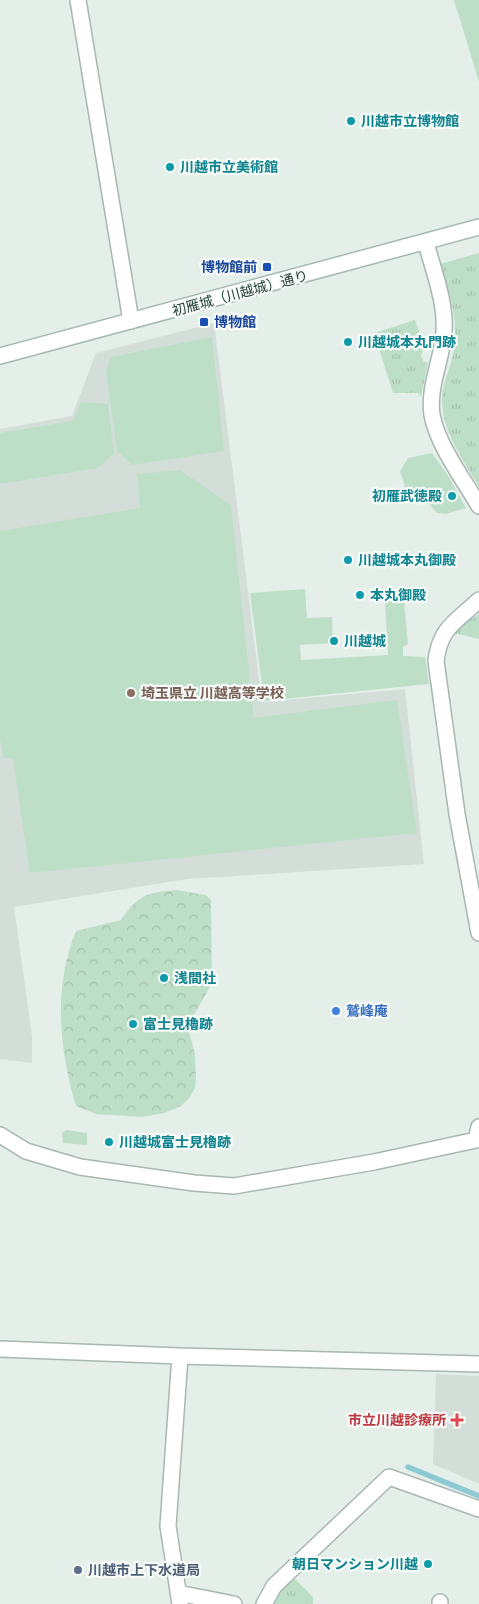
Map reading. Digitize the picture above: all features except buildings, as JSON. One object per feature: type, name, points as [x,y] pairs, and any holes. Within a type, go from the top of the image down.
[{"type":"street","points":[[78,0],[131,322]]},
{"type":"street","name":"初雁城（川越城）通り","points":[[0,356],[479,228]]},
{"type":"street","points":[[426,243],[444,313],[442,345],[433,381],[432,414],[436,428],[450,457],[479,506]]},
{"type":"street","points":[[479,600],[447,628],[438,644],[436,661],[457,814],[479,933]]},
{"type":"street","points":[[0,1135],[26,1151],[80,1167],[194,1183],[234,1186],[374,1162],[478,1135]]},
{"type":"street","points":[[0,1349],[479,1364]]},
{"type":"street","points":[[180,1356],[168,1526],[179,1599],[234,1604]]},
{"type":"street","points":[[264,1604],[274,1586],[389,1477],[479,1509]]},
{"type":"shaded area","name":"埼玉県立 川越高等学校","points":[[214,323],[262,702],[405,689],[424,864],[187,879],[14,907],[32,1036],[32,1063],[0,1059],[0,429],[72,416],[96,353]]},
{"type":"shaded area","name":"市立川越診療所","points":[[436,1374],[479,1376],[479,1484],[433,1464]]},
{"type":"green space","points":[[454,0],[479,0],[479,82]]},
{"type":"green space","points":[[479,253],[479,487],[450,436],[443,414],[442,397],[453,354],[455,320],[440,264]]},
{"type":"green space","points":[[415,320],[424,346],[421,356],[424,362],[428,362],[421,397],[418,393],[393,393],[374,333]]},
{"type":"green space","points":[[212,337],[224,451],[132,465],[117,451],[106,370],[111,357]]},
{"type":"green space","points":[[81,402],[108,404],[114,454],[98,468],[0,484],[0,433],[73,421]]},
{"type":"green space","points":[[432,453],[449,477],[466,508],[446,514],[437,513],[422,496],[416,496],[406,490],[400,471],[408,458]]},
{"type":"green space","name":"埼玉県立 川越高等学校","points":[[180,470],[231,505],[254,718],[397,700],[417,833],[30,873],[13,759],[3,758],[0,738],[0,531],[140,508],[137,474]]},
{"type":"green space","points":[[305,589],[307,618],[332,617],[333,643],[300,645],[301,660],[388,655],[385,600],[404,601],[408,644],[403,647],[403,656],[425,657],[429,684],[264,701],[250,593]]},
{"type":"green space","points":[[479,614],[479,639],[454,633],[455,630]]},
{"type":"green space","points":[[176,890],[206,895],[211,900],[212,983],[190,1022],[189,1032],[195,1054],[195,1088],[181,1106],[164,1113],[142,1117],[96,1114],[76,1106],[62,1040],[61,996],[69,952],[76,931],[121,920],[138,900],[157,892]]},
{"type":"green space","points":[[66,1130],[87,1133],[87,1145],[63,1143],[62,1133]]},
{"type":"green space","points":[[294,1578],[313,1597],[313,1604],[274,1604],[280,1592]]},
{"type":"waterway","points":[[408,1467],[479,1496]]},
{"type":"place","name":"川越市立博物館","points":[[351,121]]},
{"type":"place","name":"川越市立美術館","points":[[170,167]]},
{"type":"place","name":"博物館前","points":[[267,267]]},
{"type":"place","name":"博物館","points":[[204,322]]},
{"type":"place","name":"川越城本丸門跡","points":[[348,342]]},
{"type":"place","name":"初雁武徳殿","points":[[452,496]]},
{"type":"place","name":"川越城本丸御殿","points":[[348,560]]},
{"type":"place","name":"本丸御殿","points":[[360,595]]},
{"type":"place","name":"川越城","points":[[334,641]]},
{"type":"place","name":"埼玉県立 川越高等学校","points":[[131,693]]},
{"type":"place","name":"浅間社","points":[[164,978]]},
{"type":"place","name":"鷲峰庵","points":[[336,1011]]},
{"type":"place","name":"富士見櫓跡","points":[[133,1024]]},
{"type":"place","name":"川越城富士見櫓跡","points":[[109,1142]]},
{"type":"place","name":"市立川越診療所","points":[[457,1420]]},
{"type":"place","name":"朝日マンション川越","points":[[428,1564]]},
{"type":"place","name":"川越市上下水道局","points":[[78,1570]]}]
